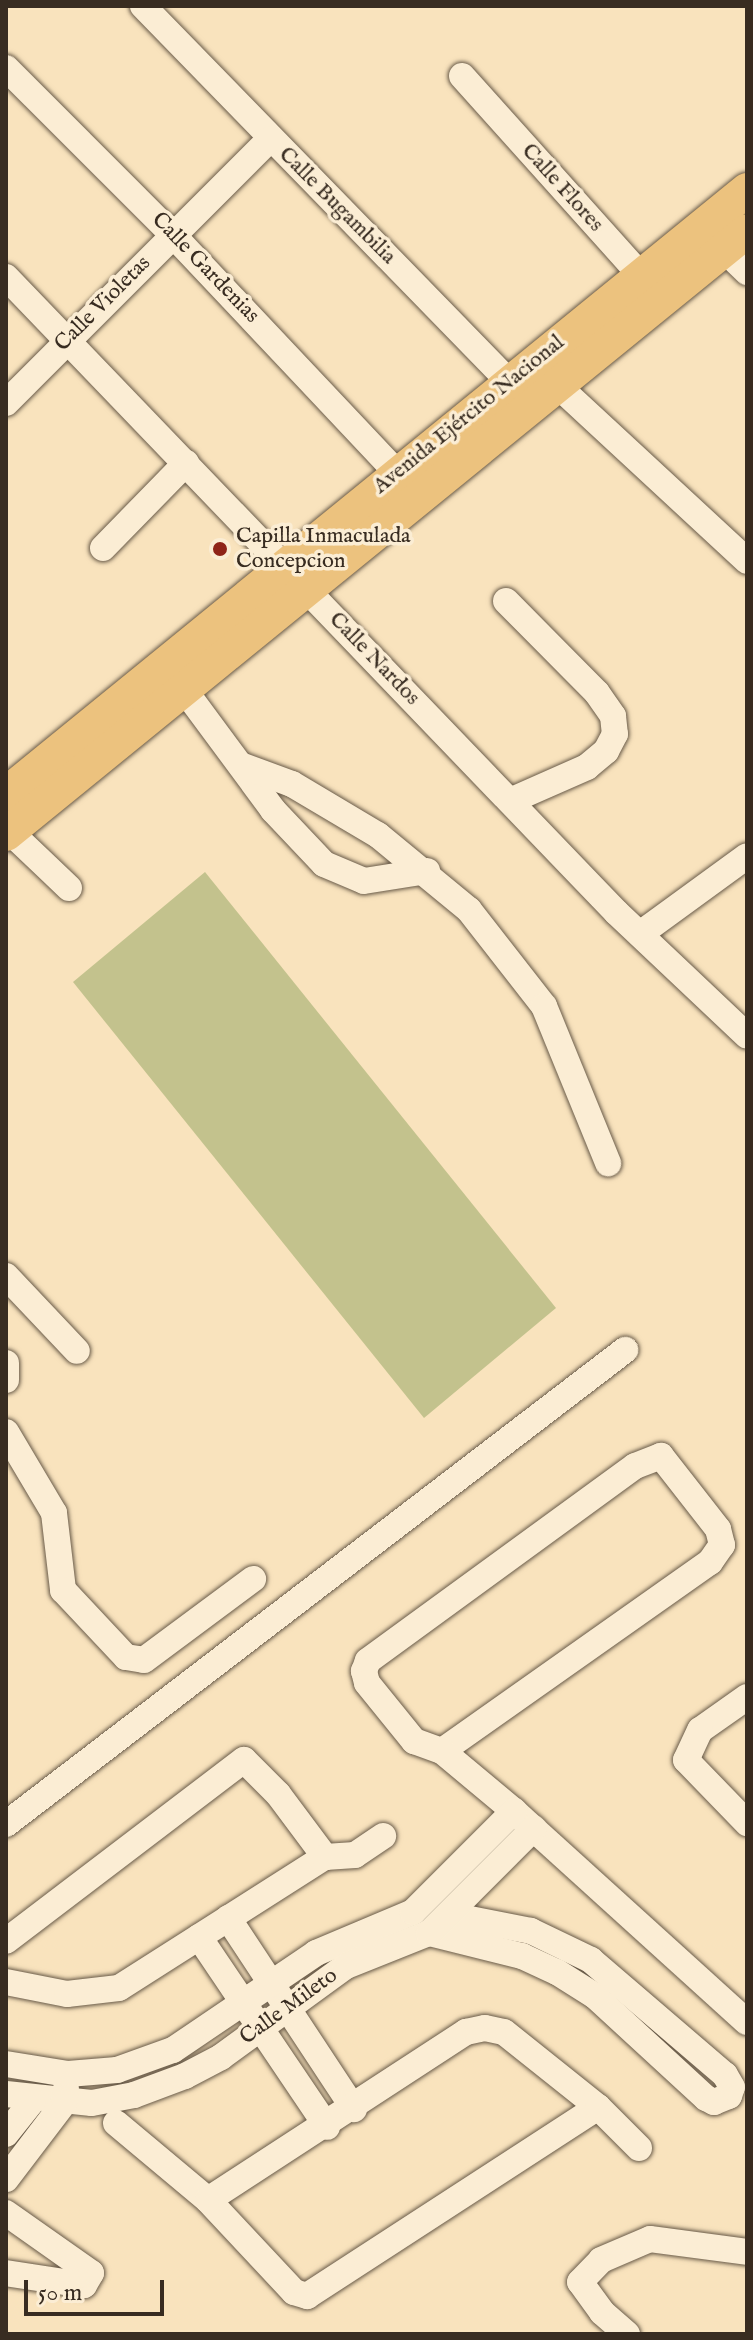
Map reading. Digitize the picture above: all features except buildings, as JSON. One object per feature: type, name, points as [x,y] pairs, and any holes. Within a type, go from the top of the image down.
[{"type":"main road","name":"Avenida Ejército Nacional","points":[[10,813],[295,576],[652,288],[730,245],[747,190]]},
{"type":"main road","name":"Avenida Ejército Nacional","points":[[520,394],[557,385],[652,288]]},
{"type":"street","name":"Calle Bugambilia","points":[[143,6],[520,394]]},
{"type":"street","name":"Calle Gardenias","points":[[6,68],[172,234],[409,485]]},
{"type":"street","name":"Calle Flores","points":[[462,76],[652,288]]},
{"type":"street","name":"Calle Violetas","points":[[6,403],[270,139]]},
{"type":"street","name":"Calle Nardos","points":[[6,277],[69,338],[510,801],[640,934],[747,1036]]},
{"type":"street","points":[[557,385],[747,561]]},
{"type":"street","points":[[103,548],[186,463]]},
{"type":"street","points":[[506,601],[597,693],[613,716],[615,734],[606,751],[587,767],[510,801]]},
{"type":"street","points":[[174,676],[273,810],[337,872],[364,881],[427,871]]},
{"type":"street","points":[[243,766],[334,807],[427,871],[499,943],[544,1006],[608,1163]]},
{"type":"street","points":[[10,813],[69,888]]},
{"type":"street","points":[[640,934],[747,856]]},
{"type":"street","points":[[6,1276],[77,1351]]},
{"type":"street","points":[[6,1824],[625,1350]]},
{"type":"street","points":[[6,1363],[6,1380]]},
{"type":"street","points":[[6,1432],[54,1513],[63,1590],[126,1657],[144,1660],[253,1579]]},
{"type":"street","points":[[442,1751],[710,1562],[722,1545],[718,1529],[661,1456],[642,1461],[368,1661],[367,1683],[414,1741],[442,1751],[514,1811],[747,2022]]},
{"type":"street","points":[[747,1697],[700,1730],[687,1750],[689,1769],[747,1823]]},
{"type":"street","points":[[6,1941],[244,1760],[278,1794],[325,1857]]},
{"type":"street","name":"Calle Mileto","points":[[6,2064],[68,2074],[117,2070],[173,2050],[345,1936],[413,1912],[514,1811]]},
{"type":"street","name":"Calle Mileto","points":[[6,2094],[64,2103],[134,2095],[221,2057],[346,1966],[429,1933],[534,1828]]},
{"type":"street","points":[[6,1982],[67,1994],[100,1993],[119,1988],[325,1857],[355,1855],[383,1836]]},
{"type":"street","points":[[429,1933],[522,1956],[557,1972],[595,1996],[706,2098],[714,2102],[729,2096],[732,2087],[725,2075],[591,1960],[531,1931],[450,1915]]},
{"type":"street","points":[[228,1918],[354,2109]]},
{"type":"street","points":[[199,1937],[263,2025],[327,2127]]},
{"type":"street","points":[[208,2200],[327,2127],[466,2032],[485,2028],[504,2032],[598,2107],[639,2148]]},
{"type":"street","points":[[6,2179],[64,2103],[68,2074]]},
{"type":"street","points":[[6,2134],[33,2100]]},
{"type":"street","points":[[116,2123],[208,2200],[294,2292],[307,2296],[598,2107]]},
{"type":"street","points":[[6,2213],[91,2273],[84,2285],[6,2273]]},
{"type":"street","points":[[627,2334],[580,2282],[601,2260],[650,2239],[747,2252]]},
{"type":"shaded area","points":[[205,872],[556,1308],[424,1418],[73,982]]},
{"type":"place","name":"Capilla Inmaculada Concepcion","points":[[220,549]]}]
